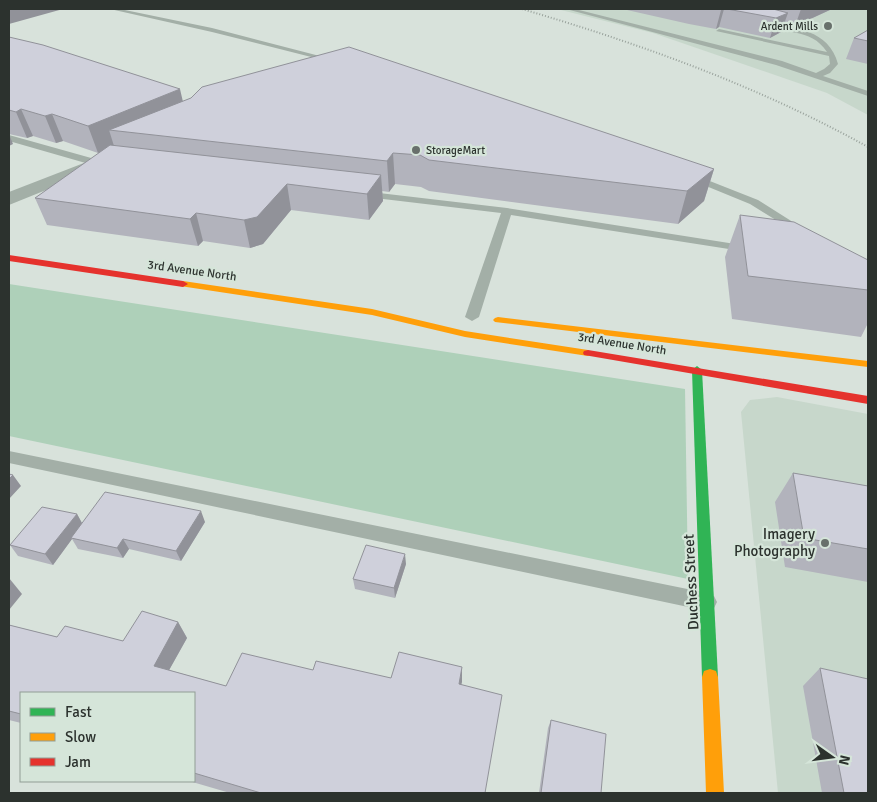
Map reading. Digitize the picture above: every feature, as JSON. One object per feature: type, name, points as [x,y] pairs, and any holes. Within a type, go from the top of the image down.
[{"type":"main road","name":"3rd Avenue North","points":[[9,258],[372,312],[465,334],[697,370],[868,400]]},
{"type":"main road","name":"3rd Avenue North","points":[[372,312],[435,315]]},
{"type":"main road","name":"3rd Avenue North","points":[[477,318],[868,364]]},
{"type":"main road","name":"Duchess Street","points":[[697,370],[715,793]]},
{"type":"street","points":[[9,199],[96,163],[119,159]]},
{"type":"lane","points":[[113,9],[212,30],[339,62],[317,68]]},
{"type":"lane","points":[[569,9],[779,63],[868,94]]},
{"type":"lane","points":[[762,23],[800,32],[824,43],[832,55],[834,64],[827,71],[816,76]]},
{"type":"lane","points":[[719,31],[832,55]]},
{"type":"lane","points":[[9,138],[96,163]]},
{"type":"lane","points":[[682,173],[754,202],[810,237]]},
{"type":"lane","points":[[351,193],[508,210],[696,239],[763,252]]},
{"type":"lane","points":[[477,318],[508,210]]},
{"type":"lane","points":[[9,457],[707,602]]},
{"type":"shaded area","points":[[557,9],[868,9],[868,115],[827,93],[653,33]]},
{"type":"shaded area","points":[[777,397],[868,414],[868,793],[778,793],[741,412],[750,400]]},
{"type":"green space","points":[[9,284],[685,389],[688,579],[9,436]]},
{"type":"building","points":[[727,9],[773,9],[788,13],[776,18]]},
{"type":"building","points":[[868,30],[868,41],[854,38]]},
{"type":"building","points":[[9,37],[43,45],[180,89],[88,126],[52,114],[45,116],[21,109],[16,112],[9,110]]},
{"type":"building","points":[[349,47],[714,169],[687,191],[429,160],[420,155],[393,153],[387,161],[109,130],[191,98],[202,87]]},
{"type":"building","points":[[110,145],[381,175],[367,194],[287,184],[257,217],[244,220],[196,213],[190,219],[35,198]]},
{"type":"building","points":[[740,215],[794,222],[868,260],[868,290],[748,276]]},
{"type":"building","points":[[793,473],[868,486],[868,549],[804,538]]},
{"type":"building","points":[[105,492],[201,511],[176,551],[123,539],[117,548],[71,538]]},
{"type":"building","points":[[42,507],[77,514],[45,554],[10,545]]},
{"type":"building","points":[[366,545],[405,554],[394,588],[353,579]]},
{"type":"building","points":[[142,611],[178,622],[154,666],[226,686],[242,653],[313,670],[316,661],[391,678],[399,652],[462,667],[459,684],[502,695],[485,793],[261,793],[195,773],[195,692],[20,692],[20,714],[9,711],[9,625],[57,637],[65,626],[123,641]]},
{"type":"building","points":[[820,668],[868,679],[868,793],[844,793]]},
{"type":"building","points":[[551,720],[606,734],[601,793],[541,793]]},
{"type":"railway","points":[[522,9],[655,52],[742,86],[827,125],[868,147]]},
{"type":"traffic: fast","points":[[697,370],[710,677]]},
{"type":"traffic: slow","points":[[183,284],[372,312],[465,334],[588,353]]},
{"type":"traffic: slow","points":[[498,320],[868,364]]},
{"type":"traffic: slow","points":[[710,677],[715,793]]},
{"type":"traffic: jam","points":[[9,258],[183,284]]},
{"type":"traffic: jam","points":[[588,353],[868,400]]},
{"type":"place","name":"Ardent Mills","points":[[828,26]]},
{"type":"place","name":"StorageMart","points":[[416,150]]},
{"type":"place","name":"Imagery Photography","points":[[825,543]]}]
